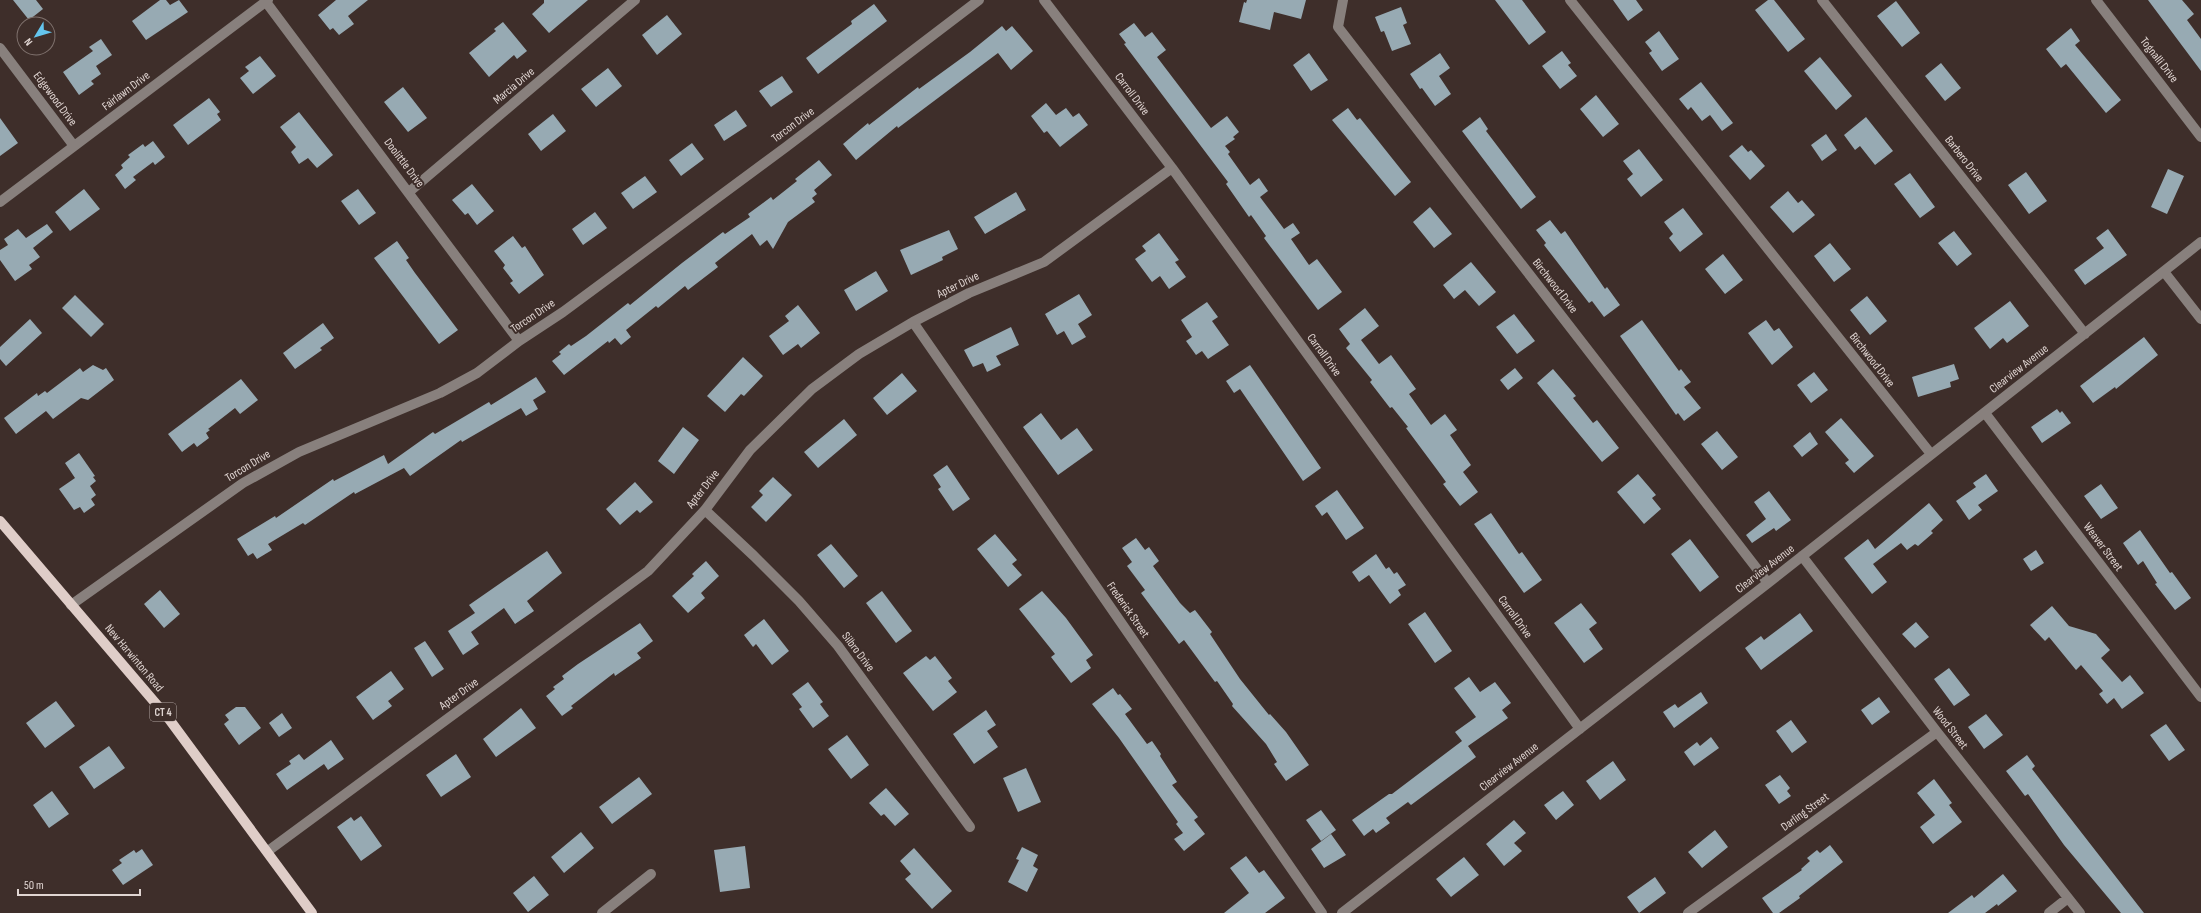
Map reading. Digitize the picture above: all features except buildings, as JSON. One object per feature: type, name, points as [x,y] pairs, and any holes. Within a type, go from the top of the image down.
[{"type":"main road","name":"New Harwinton Road","points":[[0,521],[169,719],[268,851],[312,913]]},
{"type":"street","name":"Marcia Drive","points":[[409,192],[635,0]]},
{"type":"street","name":"Torcon Drive","points":[[71,605],[243,482],[299,452],[440,393],[477,373],[519,341],[563,312],[780,152],[979,0]]},
{"type":"street","name":"Carroll Drive","points":[[1044,0],[1172,168],[1580,729]]},
{"type":"street","name":"Birchwood Drive","points":[[1343,0],[1338,27],[1768,583]]},
{"type":"street","name":"Birchwood Drive","points":[[1570,0],[1931,454]]},
{"type":"street","name":"Barbero Drive","points":[[1822,0],[2085,334]]},
{"type":"street","name":"Tognalli Drive","points":[[2096,0],[2201,137]]},
{"type":"street","name":"Doolittle Drive","points":[[267,1],[519,341]]},
{"type":"street","name":"Fairlawn Drive","points":[[0,202],[267,1]]},
{"type":"street","name":"Edgewood Drive","points":[[0,48],[74,146]]},
{"type":"street","name":"Apter Drive","points":[[268,851],[648,571],[705,510],[750,450],[812,389],[859,354],[913,322],[969,293],[1044,262],[1172,168]]},
{"type":"street","name":"Clearview Avenue","points":[[1342,913],[1768,583],[2165,272],[2201,242]]},
{"type":"street","points":[[2165,272],[2201,319]]},
{"type":"street","name":"Frederick Street","points":[[913,322],[1322,913]]},
{"type":"street","name":"Weaver Street","points":[[1985,412],[2201,697]]},
{"type":"street","name":"Silbro Drive","points":[[705,510],[765,567],[838,646],[970,827]]},
{"type":"street","name":"Wood Street","points":[[1802,556],[1937,732],[2080,913]]},
{"type":"street","name":"Darling Street","points":[[1688,913],[1937,732]]},
{"type":"street","points":[[602,913],[651,874]]},
{"type":"street","points":[[2049,913],[2068,898]]}]
